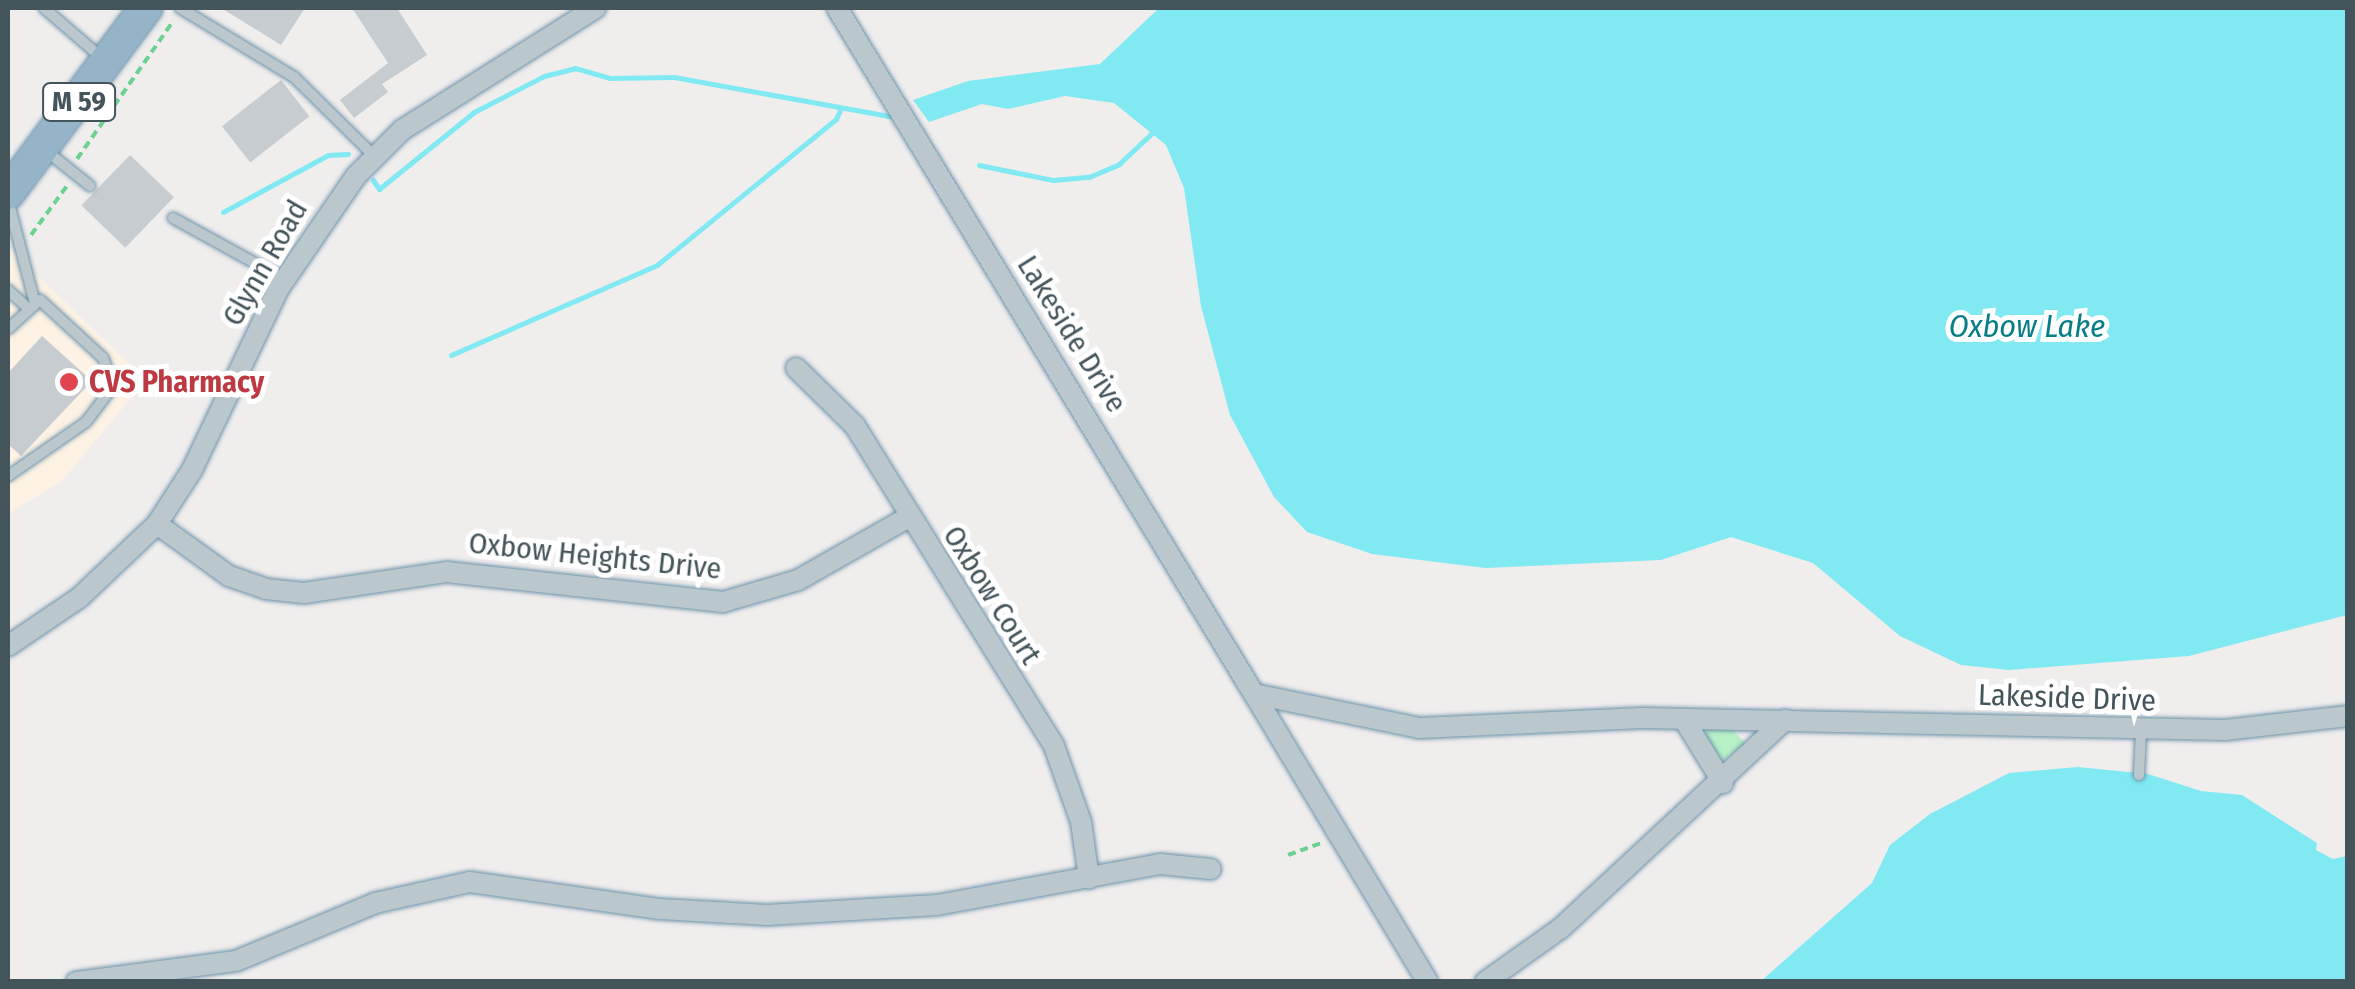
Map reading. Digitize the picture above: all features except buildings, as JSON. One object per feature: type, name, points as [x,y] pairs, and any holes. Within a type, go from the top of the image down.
[{"type":"highway","name":"M 59","points":[[8,197],[146,8]]},
{"type":"street","name":"Glynn Road","points":[[8,646],[79,598],[157,524],[192,470],[284,279],[317,224],[375,157],[458,91],[596,8]]},
{"type":"street","name":"Lakeside Drive","points":[[837,8],[1428,982]]},
{"type":"street","name":"Oxbow Court","points":[[796,368],[854,426],[907,518],[1054,746],[1081,822],[1089,878]]},
{"type":"street","name":"Oxbow Heights Drive","points":[[157,524],[229,576],[266,589],[304,593],[447,572],[492,573],[724,602],[798,580],[907,518]]},
{"type":"street","name":"Lakeside Drive","points":[[1254,694],[1420,728],[1785,720],[2225,730],[2348,716]]},
{"type":"street","points":[[1684,720],[1723,783]]},
{"type":"street","points":[[1485,982],[1561,928],[1723,783],[1785,720]]},
{"type":"street","points":[[76,982],[236,961],[374,904],[470,882],[660,909],[767,915],[920,907],[1160,864],[1211,868]]},
{"type":"lane","points":[[44,8],[60,28],[108,63]]},
{"type":"lane","points":[[181,8],[294,77],[375,157]]},
{"type":"lane","points":[[43,149],[90,186]]},
{"type":"lane","points":[[8,197],[30,304]]},
{"type":"lane","points":[[172,218],[284,279]]},
{"type":"lane","points":[[8,290],[103,358],[114,385],[86,422],[8,476]]},
{"type":"lane","points":[[8,328],[30,304]]},
{"type":"lane","points":[[2139,775],[2141,731]]},
{"type":"path","points":[[20,246],[61,199],[79,152],[181,8]]},
{"type":"path","points":[[1288,854],[1338,837]]},
{"type":"shaded area","points":[[8,247],[146,380],[62,481],[8,514]]},
{"type":"green space","points":[[1709,729],[1732,729],[1746,744],[1721,761],[1705,735]]},
{"type":"water","name":"Oxbow Lake","points":[[1159,8],[2347,8],[2347,615],[2189,656],[2009,670],[1961,665],[1900,636],[1813,563],[1731,537],[1661,560],[1485,568],[1372,554],[1307,532],[1274,497],[1230,415],[1201,306],[1184,188],[1166,145],[1114,103],[1065,96],[1008,109],[982,104],[929,122],[913,100],[968,81],[1100,64]]},
{"type":"water","points":[[2078,767],[2148,774],[2201,791],[2242,795],[2317,843],[2316,850],[2333,859],[2347,856],[2347,981],[1760,982],[1872,883],[1890,845],[1930,814],[2009,773]]},
{"type":"waterway","points":[[373,180],[379,189],[474,112],[544,76],[575,68],[609,78],[674,77],[894,117]]},
{"type":"waterway","points":[[451,355],[657,265],[836,119],[841,108]]},
{"type":"waterway","points":[[979,165],[1053,180],[1089,177],[1119,164],[1152,133]]},
{"type":"waterway","points":[[223,212],[328,155],[348,154]]},
{"type":"place","name":"CVS Pharmacy","points":[[69,382]]}]
